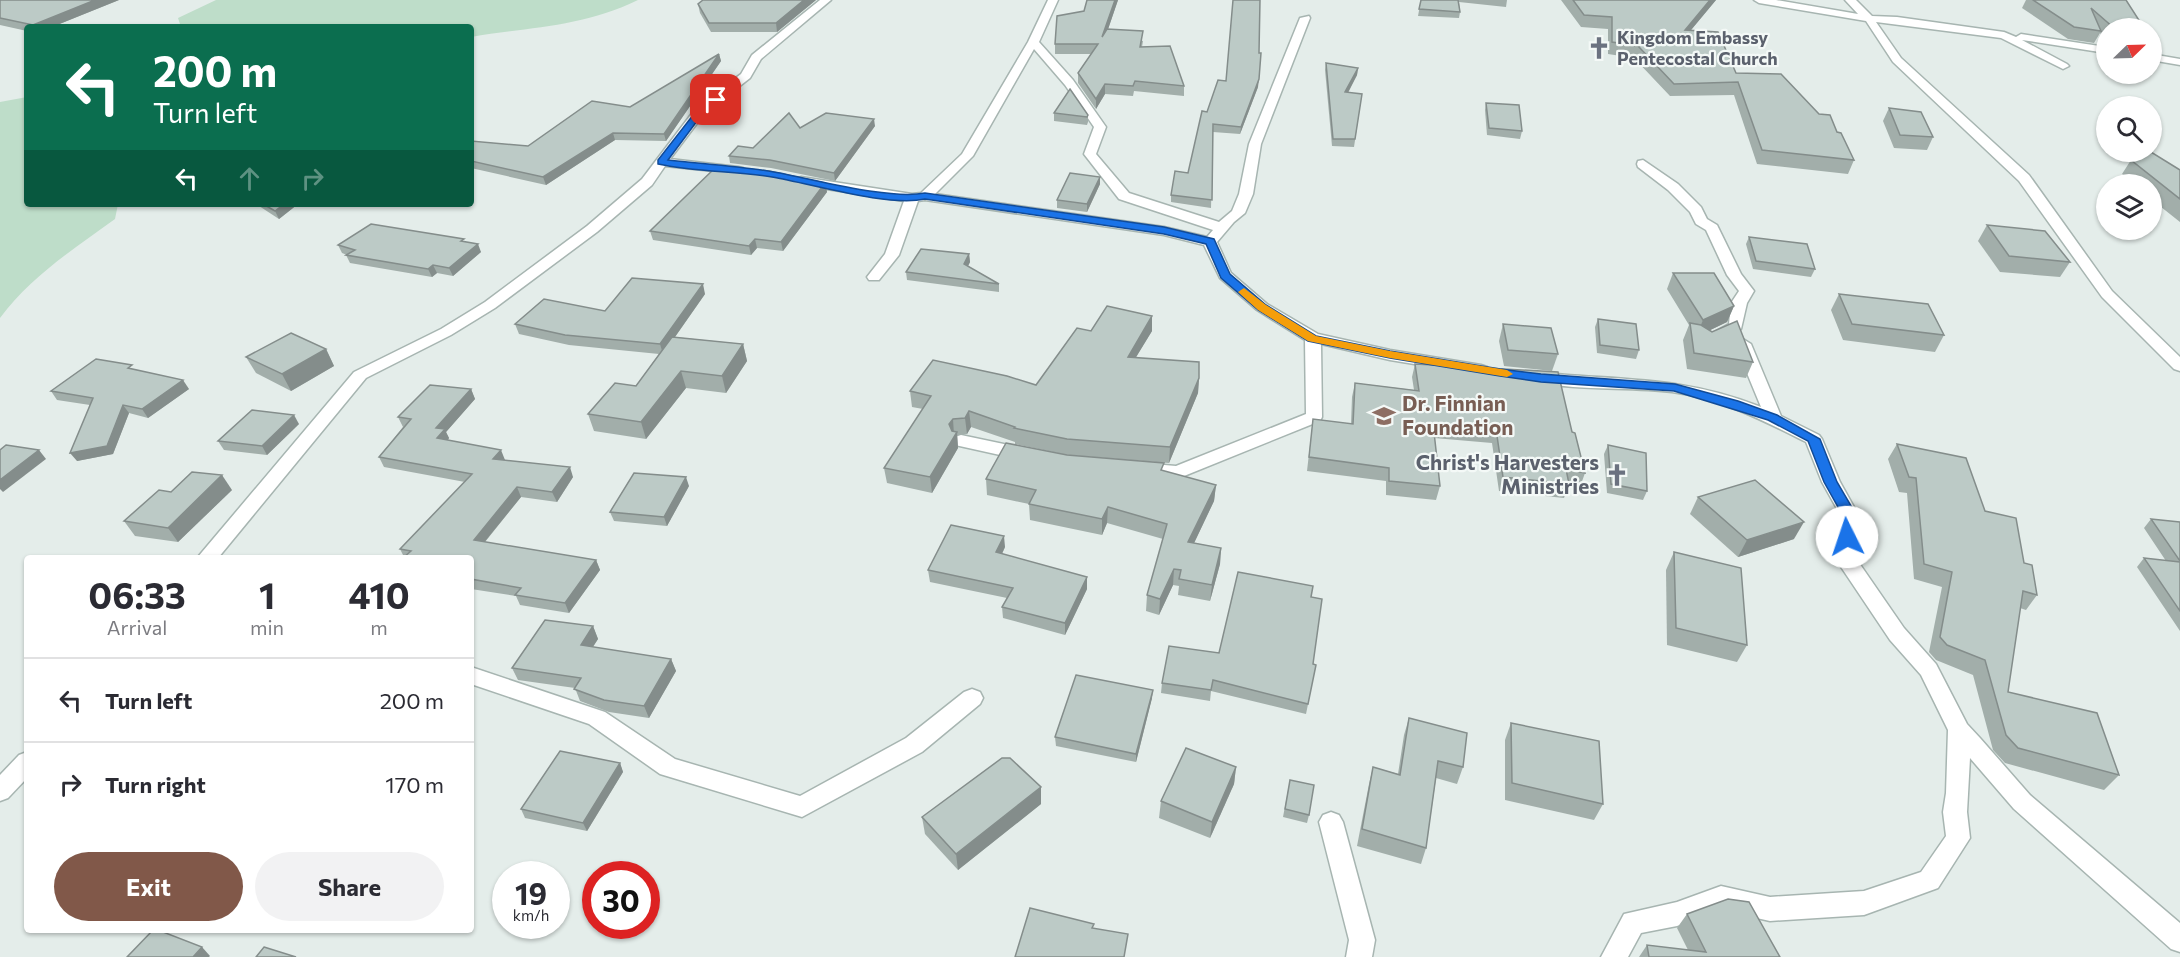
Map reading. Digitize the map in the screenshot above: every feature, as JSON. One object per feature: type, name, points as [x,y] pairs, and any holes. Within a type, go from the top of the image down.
[{"type":"street","points":[[210,555],[360,375],[446,332],[490,305],[592,229],[646,182],[700,111],[746,76],[756,57],[826,0]]},
{"type":"street","points":[[874,277],[892,255],[919,197],[967,156],[1033,42],[1053,0]]},
{"type":"street","points":[[1759,0],[1869,19],[1897,20],[2096,49]]},
{"type":"street","points":[[1850,0],[1869,19],[1897,60],[2024,178],[2107,294],[2180,366]]},
{"type":"street","points":[[1210,242],[1229,219],[1238,213],[1246,194],[1255,144],[1305,18]]},
{"type":"street","points":[[2004,35],[2063,66]]},
{"type":"street","points":[[1033,42],[1054,63],[1083,99],[1100,127],[1089,154],[1124,196],[1222,228]]},
{"type":"street","points":[[2162,59],[2180,62]]},
{"type":"street","points":[[662,162],[749,172]]},
{"type":"street","points":[[1643,164],[1673,187],[1696,210],[1701,221],[1712,228],[1734,275],[1747,291],[1739,303],[1736,326],[1773,417]]},
{"type":"street","points":[[793,179],[1164,231],[1210,242]]},
{"type":"street","points":[[1210,242],[1225,275],[1262,307],[1313,338],[1390,355],[1500,373]]},
{"type":"street","points":[[1704,341],[1736,326]]},
{"type":"street","points":[[1123,468],[1178,472],[1314,417],[1313,338]]},
{"type":"street","points":[[1520,375],[1675,388],[1773,417],[1813,439],[1831,482],[1850,516],[1845,558],[1897,634],[1929,670],[1959,730],[2022,802],[2180,940]]},
{"type":"street","points":[[961,441],[1046,459]]},
{"type":"street","points":[[474,676],[597,718],[668,766],[802,807],[914,744],[972,698]]},
{"type":"street","points":[[1614,957],[1633,922],[1677,914],[1721,898],[1770,909],[1864,903],[1929,880],[1958,838],[1955,812],[1959,793],[1959,730]]},
{"type":"street","points":[[0,791],[24,765]]},
{"type":"street","points":[[1331,822],[1362,940],[1359,957]]},
{"type":"green space","points":[[216,0],[638,0],[577,21],[474,37],[474,24],[180,24],[178,18]]},
{"type":"green space","points":[[24,98],[24,207],[117,207],[115,219],[39,276],[0,318],[0,102]]},
{"type":"building","points":[[0,0],[95,0],[35,24],[0,18]]},
{"type":"building","points":[[703,0],[804,0],[776,23],[709,23],[698,4]]},
{"type":"building","points":[[1087,0],[1115,0],[1102,37],[1107,29],[1143,31],[1140,47],[1170,46],[1184,86],[1135,81],[1133,86],[1105,84],[1096,99],[1078,73],[1098,44],[1055,44],[1057,16],[1084,11]]},
{"type":"building","points":[[1233,0],[1260,0],[1259,79],[1241,127],[1213,124],[1212,200],[1171,195],[1175,171],[1188,173],[1202,111],[1207,112],[1218,80],[1226,81]]},
{"type":"building","points":[[1421,0],[1458,0],[1460,12],[1419,9]]},
{"type":"building","points":[[1573,0],[1710,0],[1685,30],[1718,32],[1736,73],[1781,74],[1819,114],[1830,115],[1837,132],[1841,133],[1854,160],[1762,150],[1738,82],[1674,84],[1638,46],[1612,42],[1612,17],[1584,15]]},
{"type":"building","points":[[2033,0],[2126,0],[2138,18],[2102,18],[2091,8],[2096,20],[2096,30],[2074,27]]},
{"type":"building","points":[[719,54],[664,134],[613,133],[543,177],[474,162],[474,141],[528,146],[592,101],[630,107]]},
{"type":"building","points":[[1326,63],[1358,68],[1345,92],[1362,94],[1355,139],[1333,139]]},
{"type":"building","points":[[1070,89],[1088,115],[1087,117],[1054,113]]},
{"type":"building","points":[[1486,103],[1519,105],[1522,131],[1489,128]]},
{"type":"building","points":[[1889,108],[1921,112],[1933,137],[1900,135]]},
{"type":"building","points":[[789,113],[800,128],[826,113],[874,119],[834,173],[770,160],[729,156],[738,146],[753,148]]},
{"type":"building","points":[[2162,159],[2180,170],[2180,199],[2162,185],[2162,174],[2149,174],[2134,162],[2162,162]]},
{"type":"building","points":[[717,166],[769,171],[825,183],[781,242],[755,239],[749,246],[650,231]]},
{"type":"building","points":[[1070,173],[1100,177],[1087,204],[1057,200]]},
{"type":"building","points":[[268,207],[280,207],[275,211]]},
{"type":"building","points":[[371,224],[464,239],[461,241],[478,244],[449,268],[433,265],[428,269],[346,255],[355,250],[338,245]]},
{"type":"building","points":[[1987,225],[2045,231],[2070,262],[2009,256]]},
{"type":"building","points":[[1749,237],[1807,244],[1815,269],[1756,261]]},
{"type":"building","points":[[921,249],[969,254],[964,264],[999,284],[906,272]]},
{"type":"building","points":[[1673,273],[1714,273],[1734,306],[1703,320]]},
{"type":"building","points":[[632,278],[703,284],[660,344],[565,335],[515,324],[544,299],[605,311]]},
{"type":"building","points":[[1839,294],[1928,304],[1944,335],[1852,324]]},
{"type":"building","points":[[1107,306],[1152,316],[1128,357],[1199,362],[1199,378],[1170,447],[1067,439],[1014,428],[969,411],[965,418],[953,419],[949,424],[952,431],[957,432],[930,477],[884,468],[931,396],[910,391],[933,360],[1007,376],[1036,385],[1077,328],[1091,331]]},
{"type":"building","points":[[1598,319],[1636,324],[1639,350],[1600,345]]},
{"type":"building","points":[[1737,321],[1753,362],[1694,353],[1690,323],[1701,325],[1712,332]]},
{"type":"building","points":[[1503,324],[1551,328],[1558,354],[1508,350]]},
{"type":"building","points":[[291,333],[326,349],[282,374],[246,357]]},
{"type":"building","points":[[672,337],[743,344],[722,376],[681,371],[641,422],[588,414],[615,383],[636,386]]},
{"type":"building","points":[[96,359],[132,365],[128,368],[183,380],[142,409],[123,405],[107,446],[70,453],[93,398],[51,391]]},
{"type":"building","points":[[1415,364],[1558,372],[1572,432],[1575,433],[1585,473],[1566,469],[1569,484],[1503,477],[1496,429],[1433,423],[1440,486],[1389,481],[1389,468],[1309,457],[1313,419],[1353,424],[1355,383],[1419,391]]},
{"type":"building","points":[[430,385],[471,389],[436,428],[445,429],[437,438],[501,450],[493,459],[570,467],[552,492],[517,487],[474,540],[596,560],[565,603],[515,595],[521,588],[474,580],[474,555],[406,555],[411,551],[400,549],[472,474],[379,457],[411,419],[398,417]]},
{"type":"building","points":[[252,410],[294,415],[262,446],[218,441]]},
{"type":"building","points":[[1006,443],[1067,455],[1164,463],[1161,470],[1216,485],[1188,542],[1221,548],[1212,585],[1179,579],[1181,570],[1174,569],[1160,599],[1147,595],[1167,524],[1108,507],[1102,519],[1029,504],[1036,490],[986,479]]},
{"type":"building","points":[[1897,444],[1966,458],[1985,511],[2016,518],[2024,563],[2032,565],[2037,595],[2023,591],[2008,692],[2097,713],[2119,775],[2018,748],[2006,735],[1985,660],[1947,645],[1940,637],[1952,572],[1924,564],[1916,478],[1909,477]]},
{"type":"building","points":[[6,445],[39,450],[0,480],[0,450]]},
{"type":"building","points":[[1608,445],[1646,453],[1647,491],[1611,484]]},
{"type":"building","points":[[192,472],[222,475],[168,528],[124,521],[159,490],[171,492]]},
{"type":"building","points":[[634,473],[686,477],[664,517],[610,512]]},
{"type":"building","points":[[1755,480],[1804,522],[1747,540],[1698,497]]},
{"type":"building","points":[[2151,519],[2180,522],[2180,561]]},
{"type":"building","points":[[951,525],[1004,536],[996,552],[1087,577],[1065,623],[1002,607],[1013,588],[928,570]]},
{"type":"building","points":[[1674,552],[1741,568],[1747,645],[1676,628]]},
{"type":"building","points":[[2144,558],[2180,562],[2180,611]]},
{"type":"building","points":[[1238,572],[1313,586],[1311,597],[1322,599],[1313,664],[1316,665],[1308,704],[1213,680],[1211,690],[1162,683],[1169,646],[1219,653]]},
{"type":"building","points":[[545,620],[593,626],[581,645],[671,659],[644,706],[604,700],[574,689],[581,678],[512,668]]},
{"type":"building","points":[[1076,675],[1153,690],[1136,754],[1055,737]]},
{"type":"building","points":[[1409,718],[1467,733],[1463,767],[1438,761],[1426,848],[1362,829],[1373,767],[1400,775]]},
{"type":"building","points":[[1511,723],[1599,741],[1603,804],[1512,783]]},
{"type":"building","points":[[1186,748],[1236,767],[1212,822],[1161,801]]},
{"type":"building","points":[[560,751],[620,763],[583,823],[521,809]]},
{"type":"building","points":[[1002,758],[1010,758],[1041,787],[956,854],[922,817]]},
{"type":"building","points":[[1290,780],[1314,785],[1309,815],[1285,809]]},
{"type":"building","points":[[1728,899],[1749,902],[1780,957],[1649,957],[1647,945],[1706,952],[1687,914]]},
{"type":"building","points":[[1030,908],[1094,924],[1092,928],[1128,934],[1124,957],[1015,957]]},
{"type":"building","points":[[150,933],[166,933],[202,947],[193,957],[127,957]]},
{"type":"building","points":[[264,947],[296,957],[256,957]]},
{"type":"slow traffic","points":[[1244,292],[1262,307],[1313,338],[1390,355],[1507,374]]},
{"type":"place","name":"Kingdom Embassy Pentecostal Church","points":[[1599,48]]},
{"type":"place","name":"Dr. Finnian Foundation","points":[[1384,416]]},
{"type":"place","name":"Christ's Harvesters Ministries","points":[[1617,475]]},
{"type":"route","points":[[716,100],[700,111],[662,162],[771,174],[890,196],[912,198],[925,196],[965,201],[1164,231],[1210,242],[1225,275],[1262,307],[1313,338],[1390,355],[1500,373],[1675,388],[1773,417],[1813,439],[1831,482],[1850,516],[1847,537]]}]
